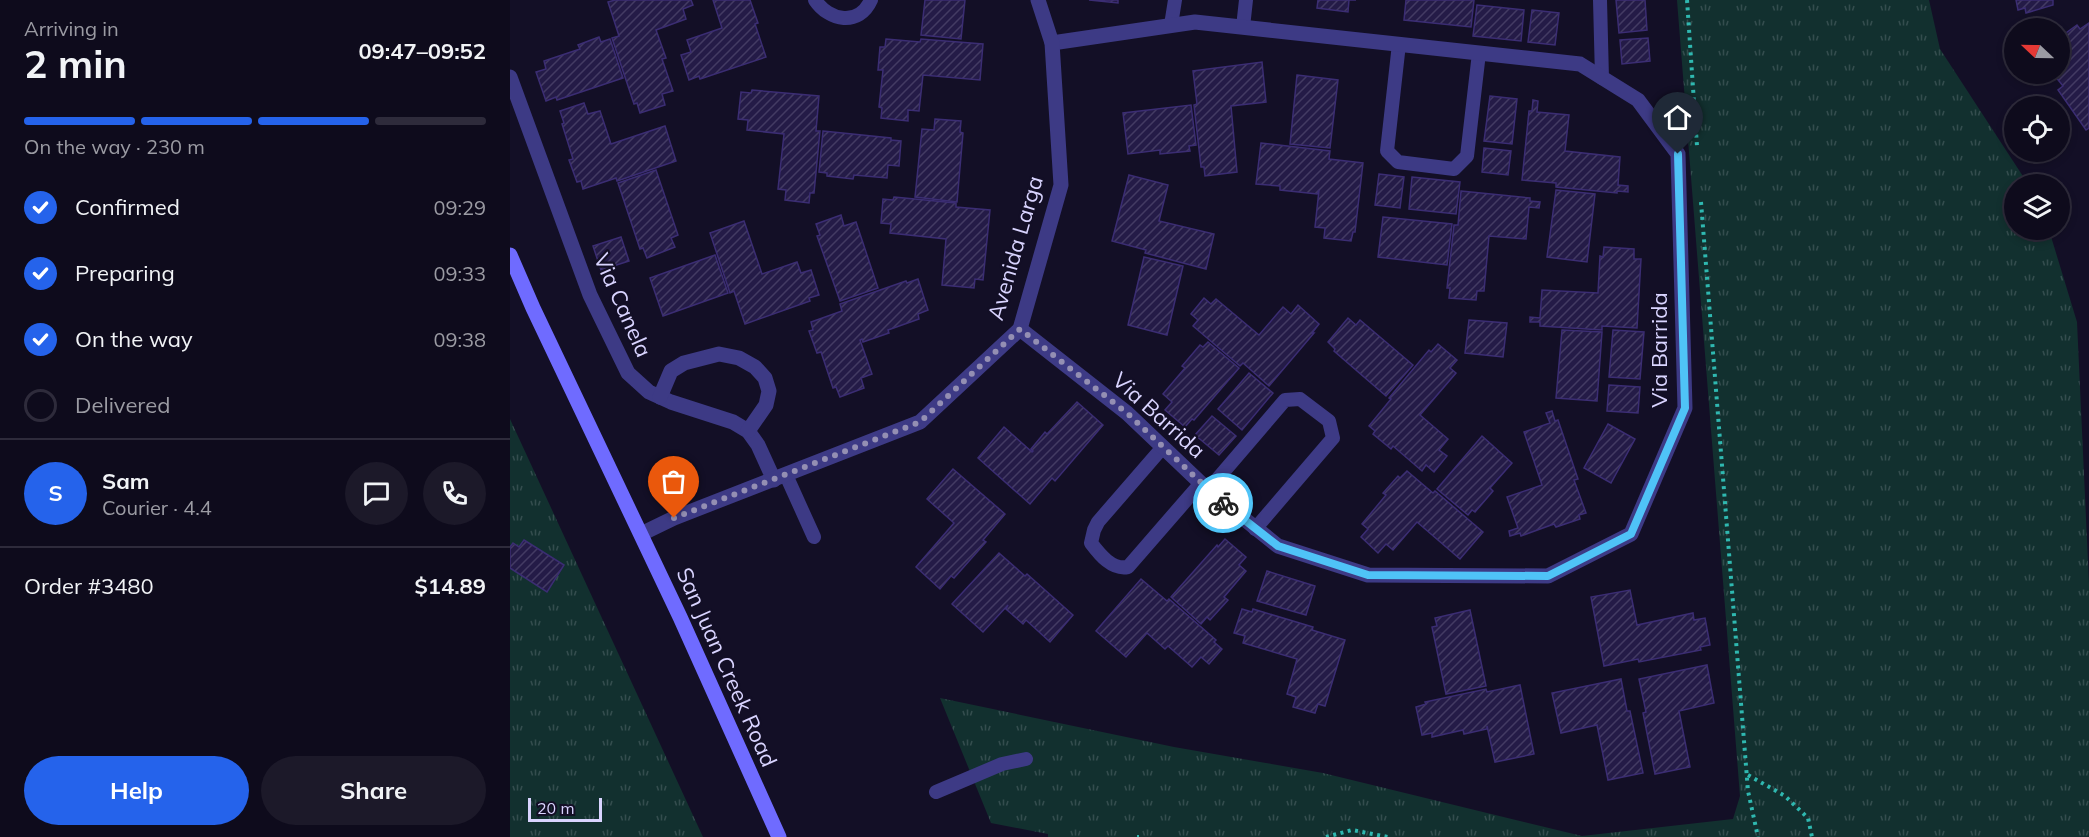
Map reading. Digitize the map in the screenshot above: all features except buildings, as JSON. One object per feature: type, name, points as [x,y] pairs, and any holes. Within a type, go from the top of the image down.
[{"type":"main road","name":"San Juan Creek Road","points":[[510,255],[641,534],[779,837]]},
{"type":"street","name":"Avenida Larga","points":[[641,534],[674,518],[920,422],[1020,329],[1061,185],[1052,43],[1038,0]]},
{"type":"street","name":"Via Barrida","points":[[1020,329],[1127,413],[1204,486],[1255,530],[1278,546],[1368,575],[1548,576],[1631,534],[1685,408],[1678,154],[1638,100],[1580,64],[1194,22],[1052,43]]},
{"type":"street","name":"Via Canela","points":[[510,77],[590,295],[628,372],[649,392],[671,402],[733,422],[748,431]]},
{"type":"street","points":[[660,397],[671,371],[684,363],[719,354],[739,358],[755,367],[765,378],[769,391],[766,405],[748,431],[780,477]]},
{"type":"lane","points":[[815,0],[827,14],[842,19],[857,15],[868,8],[871,0]]},
{"type":"lane","points":[[1171,25],[1175,0]]},
{"type":"lane","points":[[1243,27],[1246,0]]},
{"type":"lane","points":[[1600,0],[1602,78]]},
{"type":"lane","points":[[1399,44],[1387,151],[1398,162],[1454,169],[1467,156],[1479,53]]},
{"type":"lane","points":[[1163,447],[1098,522],[1094,530],[1091,543],[1114,566],[1128,567],[1285,400],[1300,399],[1329,421],[1333,438],[1255,530]]},
{"type":"lane","points":[[780,477],[814,537]]},
{"type":"lane","points":[[936,792],[1002,764],[1026,759]]},
{"type":"path","points":[[1687,0],[1697,156]]},
{"type":"path","points":[[1700,191],[1748,791],[1758,837]]},
{"type":"path","points":[[1747,774],[1785,796],[1808,818],[1812,837]]},
{"type":"path","points":[[1326,837],[1352,830],[1388,837]]},
{"type":"green space","points":[[1677,0],[1929,0],[1940,49],[2004,147],[2004,162],[2014,162],[2021,174],[2004,174],[2004,240],[2052,240],[2077,322],[2089,584],[2089,837],[1048,837],[1048,834],[991,823],[940,698],[1174,747],[1323,773],[1582,836],[1733,819],[1740,796]]},
{"type":"green space","points":[[510,419],[703,837],[510,837]]},
{"type":"way so far","points":[[674,518],[920,422],[1020,329],[1127,413],[1223,503]]},
{"type":"route","points":[[1223,503],[1278,546],[1368,575],[1548,576],[1631,534],[1685,408],[1678,154]]}]
